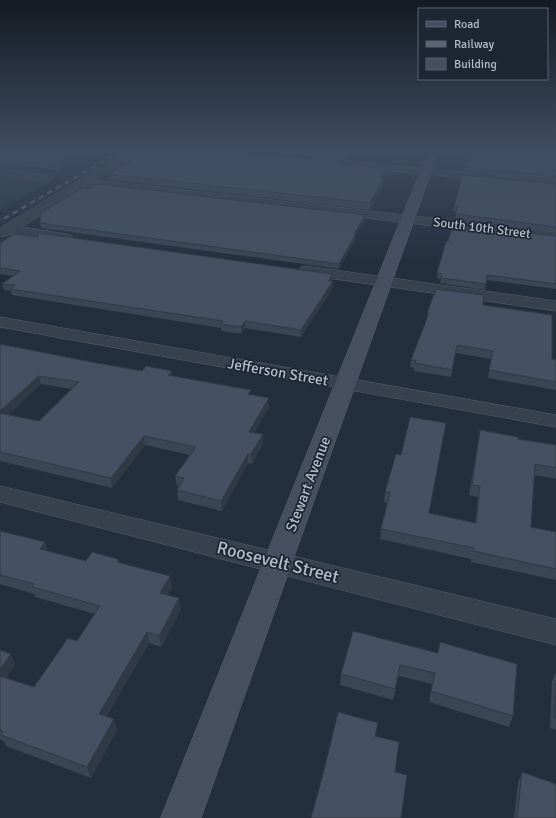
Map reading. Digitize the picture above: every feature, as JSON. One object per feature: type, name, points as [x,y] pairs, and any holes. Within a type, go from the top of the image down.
[{"type":"main road","name":"Stewart Avenue","points":[[181,818],[420,188]]},
{"type":"street","points":[[4,232],[74,188]]},
{"type":"street","name":"South 10th Street","points":[[138,188],[556,236]]},
{"type":"street","points":[[4,232],[78,239]]},
{"type":"street","points":[[290,269],[556,306]]},
{"type":"street","name":"Jefferson Street","points":[[0,322],[556,421]]},
{"type":"street","name":"Roosevelt Street","points":[[0,494],[279,562],[556,632]]},
{"type":"green space","points":[[0,188],[40,188],[0,210]]},
{"type":"building","points":[[82,188],[133,188],[365,215],[339,264],[40,223],[41,213]]},
{"type":"building","points":[[237,188],[378,188],[370,203]]},
{"type":"building","points":[[459,188],[556,188],[556,227],[456,214],[457,207],[454,207]]},
{"type":"building","points":[[453,225],[556,236],[556,284],[487,275],[486,284],[441,278],[442,274],[437,273],[446,241],[448,241]]},
{"type":"building","points":[[38,233],[332,274],[329,281],[333,281],[301,330],[245,321],[241,327],[221,324],[223,321],[10,289],[15,285],[2,284],[20,271],[0,268],[0,243],[14,234],[38,237]]},
{"type":"building","points":[[436,289],[484,295],[483,305],[552,315],[552,359],[556,360],[556,382],[489,370],[493,351],[457,345],[452,370],[415,363],[416,360],[411,360],[429,313],[427,313]]},
{"type":"building","points":[[0,344],[142,371],[146,366],[172,371],[168,375],[251,390],[248,394],[269,398],[249,432],[263,434],[251,454],[248,454],[221,501],[177,490],[184,478],[175,476],[196,447],[144,436],[111,478],[0,452],[0,413],[39,421],[79,382],[39,376],[0,411]]},
{"type":"building","points":[[410,417],[446,423],[429,513],[476,523],[480,486],[472,485],[480,430],[518,437],[518,439],[556,445],[556,468],[535,464],[531,527],[556,532],[556,569],[473,551],[474,548],[381,529],[390,493],[385,492],[396,454],[401,455]]},
{"type":"building","points":[[0,531],[45,542],[40,549],[86,561],[92,552],[118,559],[117,562],[170,576],[160,593],[179,598],[159,636],[147,632],[99,714],[114,719],[87,767],[1,735],[3,731],[0,730],[0,676],[34,687],[68,638],[77,641],[100,606],[32,587],[34,584],[0,575]]},
{"type":"building","points":[[353,631],[438,653],[440,642],[517,664],[513,716],[431,691],[435,673],[400,665],[395,689],[341,674]]},
{"type":"building","points":[[0,650],[11,654],[0,669]]},
{"type":"building","points":[[556,683],[556,718],[554,717]]},
{"type":"building","points":[[338,712],[378,723],[375,736],[399,742],[395,772],[407,775],[401,818],[311,818]]},
{"type":"building","points":[[522,772],[556,784],[556,818],[517,818]]},
{"type":"railway","points":[[0,221],[57,188]]}]
